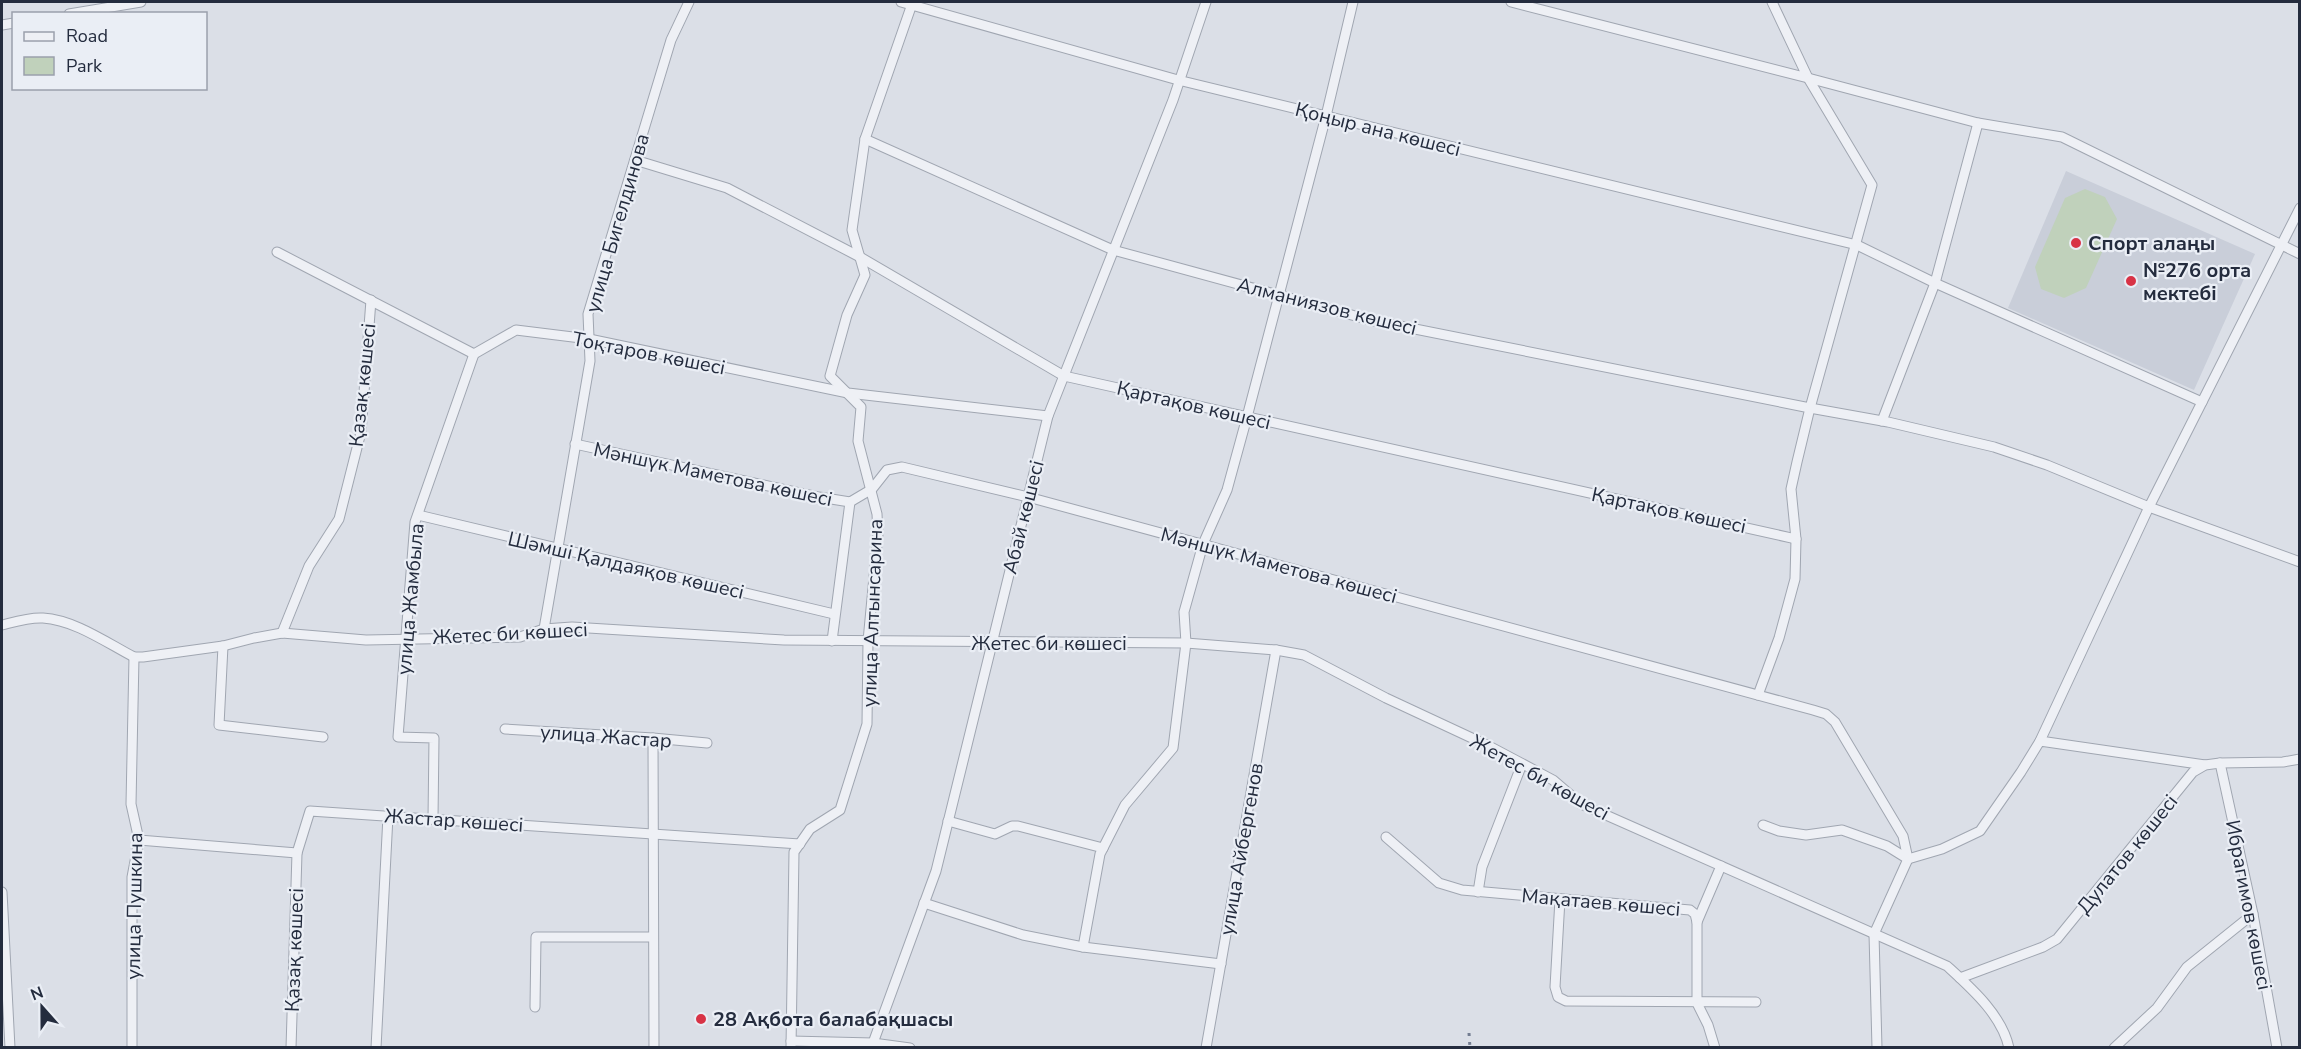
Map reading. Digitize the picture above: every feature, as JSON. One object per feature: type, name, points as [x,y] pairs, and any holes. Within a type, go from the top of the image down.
[{"type":"street","points":[[81,12],[141,2]]},
{"type":"street","name":"улица Бигелдинова","points":[[544,629],[590,362],[588,314],[671,40],[689,2]]},
{"type":"street","name":"Қоңыр ана көшесі","points":[[902,2],[1178,80],[1857,245],[1935,283],[2202,402]]},
{"type":"street","name":"Абай көшесі","points":[[873,1043],[936,871],[1048,416],[1173,100],[1206,2]]},
{"type":"street","points":[[1083,947],[1100,854],[1125,805],[1173,748],[1186,644],[1184,612],[1203,544],[1227,490],[1280,296],[1353,2]]},
{"type":"street","points":[[1511,2],[1978,123],[2062,137],[2300,254]]},
{"type":"street","points":[[1758,695],[1779,638],[1795,579],[1796,539],[1791,489],[1810,408],[1872,185],[1808,78],[1772,2]]},
{"type":"street","name":"улица Алтынсарина","points":[[800,844],[810,829],[840,810],[867,724],[868,641],[878,534],[877,514],[858,441],[861,407],[830,376],[847,315],[865,275],[852,230],[865,139],[912,4]]},
{"type":"street","points":[[1882,420],[1935,283],[1978,123]]},
{"type":"street","name":"Алманиязов көшесі","points":[[865,139],[1113,249],[1370,320],[1810,408],[1882,420],[1994,447],[2047,465],[2148,507],[2300,562]]},
{"type":"street","name":"Қартақов көшесі","points":[[635,160],[728,188],[860,257],[1064,376],[1796,539]]},
{"type":"street","points":[[1763,825],[1779,831],[1806,835],[1842,830],[1887,846],[1908,859],[1942,849],[1980,831],[2040,741],[2148,507],[2300,208]]},
{"type":"street","points":[[278,252],[474,354]]},
{"type":"street","name":"Қазақ көшесі","points":[[282,633],[309,566],[339,519],[361,432],[371,300]]},
{"type":"street","name":"Тоқтаров көшесі","points":[[474,354],[516,330],[589,339],[848,393],[1048,416]]},
{"type":"street","name":"улица Жамбыла","points":[[433,819],[434,738],[398,737],[415,522],[474,354]]},
{"type":"street","name":"Мәншүк Маметова көшесі","points":[[575,444],[850,502],[872,489],[887,470],[902,468],[1028,497],[1820,712],[1835,722],[1903,836],[1908,859]]},
{"type":"street","points":[[832,641],[850,502]]},
{"type":"street","name":"Шәмші Қалдаяқов көшесі","points":[[418,515],[834,614]]},
{"type":"street","points":[[2,625],[20,620],[43,618],[72,626],[134,657]]},
{"type":"street","name":"Жетес би көшесі","points":[[134,657],[223,646],[282,633],[366,640],[520,636],[544,629],[572,627],[832,641],[1186,644],[1276,650],[1304,655],[1553,780],[1581,804],[1947,966],[1975,991],[2006,1033],[2009,1047]]},
{"type":"street","points":[[223,646],[219,725],[323,737]]},
{"type":"street","name":"улица Айбергенов","points":[[1206,1047],[1276,650]]},
{"type":"street","name":"улица Пушкина","points":[[132,1047],[132,877],[139,840],[131,804],[134,657]]},
{"type":"street","name":"улица Жастар","points":[[505,729],[707,743]]},
{"type":"street","points":[[653,738],[654,1047]]},
{"type":"street","points":[[2040,741],[2205,765],[2283,762],[2300,759]]},
{"type":"street","name":"Ибрагимов көшесі","points":[[2220,763],[2253,914],[2277,1047]]},
{"type":"street","points":[[1478,892],[1482,867],[1522,764]]},
{"type":"street","name":"Дулатов көшесі","points":[[1960,978],[2043,947],[2057,939],[2193,772],[2205,765]]},
{"type":"street","name":"Жастар көшесі","points":[[297,853],[310,811],[800,844]]},
{"type":"street","points":[[376,1047],[388,816]]},
{"type":"street","points":[[948,821],[995,834],[1012,826],[1018,826],[1103,848]]},
{"type":"street","name":"Мақатаев көшесі","points":[[1386,837],[1439,883],[1462,890],[1690,910],[1695,914],[1697,922],[1697,1003],[1708,1025],[1715,1047]]},
{"type":"street","points":[[139,840],[297,853]]},
{"type":"street","points":[[800,844],[794,852],[791,1044],[873,1043],[910,1047]]},
{"type":"street","name":"Қазақ көшесі","points":[[291,1047],[297,853]]},
{"type":"street","points":[[1876,1047],[1874,934],[1908,859]]},
{"type":"street","points":[[1697,922],[1721,866]]},
{"type":"street","points":[[2,892],[4,979],[10,1047]]},
{"type":"street","points":[[1560,899],[1555,987],[1558,997],[1566,1001],[1756,1002]]},
{"type":"street","points":[[924,903],[1023,935],[1083,947],[1221,964]]},
{"type":"street","points":[[2114,1047],[2157,1008],[2187,968],[2253,914]]},
{"type":"street","points":[[535,1007],[536,937],[653,937]]},
{"type":"shaded area","name":"№276 орта мектебі","points":[[2066,171],[2255,254],[2194,390],[2008,308]]},
{"type":"green space","name":"Спорт алаңы","points":[[2085,189],[2105,197],[2117,219],[2086,288],[2064,298],[2041,289],[2035,267],[2065,198]]},
{"type":"railway","points":[[1469,1033],[1470,1048]]},
{"type":"place","name":"Спорт алаңы","points":[[2076,243]]},
{"type":"place","name":"№276 орта мектебі","points":[[2131,281]]},
{"type":"place","name":"28 Ақбота балабақшасы","points":[[701,1019]]}]
